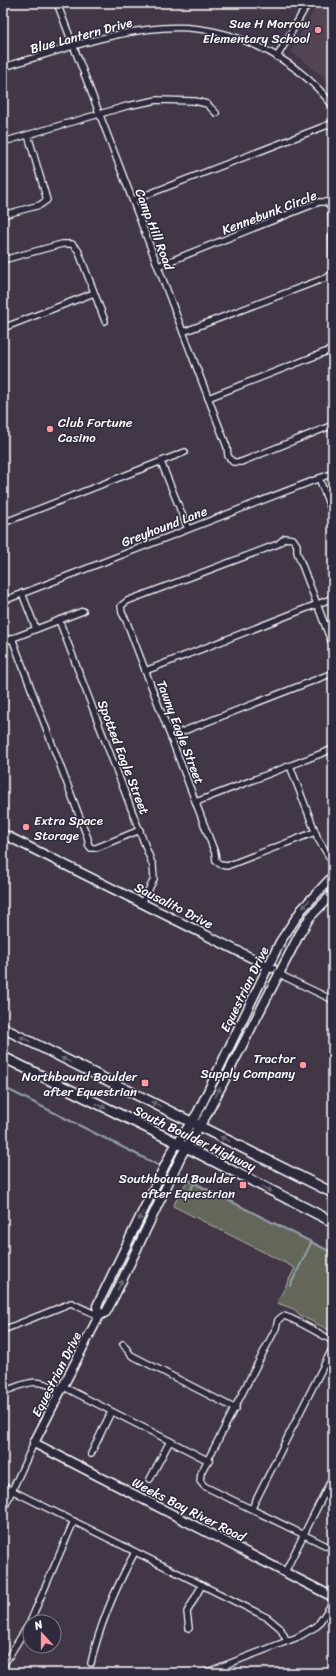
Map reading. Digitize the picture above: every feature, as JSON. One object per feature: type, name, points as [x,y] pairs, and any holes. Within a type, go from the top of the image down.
[{"type":"main road","name":"South Boulder Highway","points":[[3,1028],[333,1193]]},
{"type":"main road","name":"South Boulder Highway","points":[[3,1057],[186,1147],[333,1222]]},
{"type":"street","name":"Camp Hill Road","points":[[57,3],[227,447],[228,456],[233,462],[241,462],[333,425]]},
{"type":"street","points":[[277,57],[308,3]]},
{"type":"street","name":"Blue Lantern Drive","points":[[3,67],[137,31],[175,27],[196,29],[227,35],[253,44],[277,57],[303,74],[333,106]]},
{"type":"street","points":[[3,142],[144,102],[171,99],[207,104],[216,113]]},
{"type":"street","points":[[133,200],[333,123]]},
{"type":"street","points":[[3,215],[40,205],[47,200],[28,135]]},
{"type":"street","name":"Kennebunk Circle","points":[[158,266],[319,202],[327,202],[331,208],[333,266],[332,273],[328,277],[183,332]]},
{"type":"street","points":[[3,260],[62,244],[72,244],[78,250],[105,321]]},
{"type":"street","points":[[3,328],[94,293]]},
{"type":"street","points":[[208,398],[333,349]]},
{"type":"street","points":[[3,523],[185,452]]},
{"type":"street","points":[[160,462],[188,529]]},
{"type":"street","name":"Greyhound Lane","points":[[3,601],[333,473]]},
{"type":"street","points":[[319,478],[333,515]]},
{"type":"street","name":"Tawny Eagle Street","points":[[315,832],[227,866],[221,865],[216,861],[196,802],[122,613],[121,606],[126,601],[278,544],[285,538],[293,539],[297,545],[298,552],[317,604]]},
{"type":"street","points":[[22,593],[36,629]]},
{"type":"street","points":[[145,671],[333,598]]},
{"type":"street","points":[[317,604],[333,646]]},
{"type":"street","points":[[3,642],[83,611]]},
{"type":"street","name":"Spotted Eagle Street","points":[[59,620],[140,830],[154,872],[152,885],[142,903]]},
{"type":"street","points":[[12,638],[91,848],[96,848],[140,830]]},
{"type":"street","points":[[171,736],[333,673]]},
{"type":"street","points":[[196,802],[333,749]]},
{"type":"street","points":[[290,766],[315,832],[324,851],[333,863]]},
{"type":"street","name":"Sausalito Drive","points":[[3,834],[333,1000]]},
{"type":"street","name":"Equestrian Drive","points":[[98,1316],[106,1312],[114,1297],[186,1147],[198,1112],[280,942],[302,910],[333,876]]},
{"type":"street","name":"Equestrian Drive","points":[[34,1443],[63,1389],[98,1316],[97,1306],[177,1143],[195,1124],[206,1116],[298,935],[310,917],[333,893]]},
{"type":"street","points":[[3,1330],[71,1302],[98,1316]]},
{"type":"street","points":[[333,1341],[295,1322],[289,1317],[282,1316],[278,1320],[276,1328],[202,1473],[200,1481],[204,1486],[252,1508],[333,1549]]},
{"type":"street","points":[[123,1344],[131,1356],[236,1409]]},
{"type":"street","points":[[252,1508],[333,1347]]},
{"type":"street","points":[[3,1392],[21,1385],[36,1382],[46,1383],[63,1389],[209,1461]]},
{"type":"street","points":[[91,1454],[111,1412]]},
{"type":"street","points":[[150,1479],[170,1441]]},
{"type":"street","points":[[3,1510],[34,1443]]},
{"type":"street","name":"Weeks Bay River Road","points":[[34,1443],[333,1597]]},
{"type":"street","points":[[285,1572],[333,1476]]},
{"type":"street","points":[[3,1486],[268,1618],[280,1628],[287,1641]]},
{"type":"street","points":[[33,1614],[74,1521]]},
{"type":"street","points":[[91,1663],[97,1639],[117,1586],[135,1552]]},
{"type":"street","points":[[189,1628],[187,1612],[202,1585]]},
{"type":"street","points":[[205,1673],[298,1637],[317,1626],[333,1602]]},
{"type":"street","points":[[3,1666],[22,1635]]},
{"type":"shaded area","name":"Sue H Morrow Elementary School","points":[[318,3],[333,3],[333,89],[322,76],[291,51]]},
{"type":"green space","points":[[188,1179],[333,1253],[333,1332],[301,1316],[294,1309],[277,1303],[295,1268],[173,1206]]},
{"type":"waterway","points":[[3,1087],[158,1165]]},
{"type":"waterway","points":[[188,1180],[333,1253]]},
{"type":"waterway","points":[[190,1192],[194,1183]]},
{"type":"waterway","points":[[290,1286],[311,1243]]},
{"type":"place","name":"Sue H Morrow Elementary School","points":[[318,30]]},
{"type":"place","name":"Club Fortune Casino","points":[[50,429]]},
{"type":"place","name":"Extra Space Storage","points":[[26,827]]},
{"type":"place","name":"Tractor Supply Company","points":[[303,1065]]},
{"type":"place","name":"Northbound Boulder after Equestrian","points":[[145,1083]]},
{"type":"place","name":"Southbound Boulder after Equestrian","points":[[243,1185]]}]
